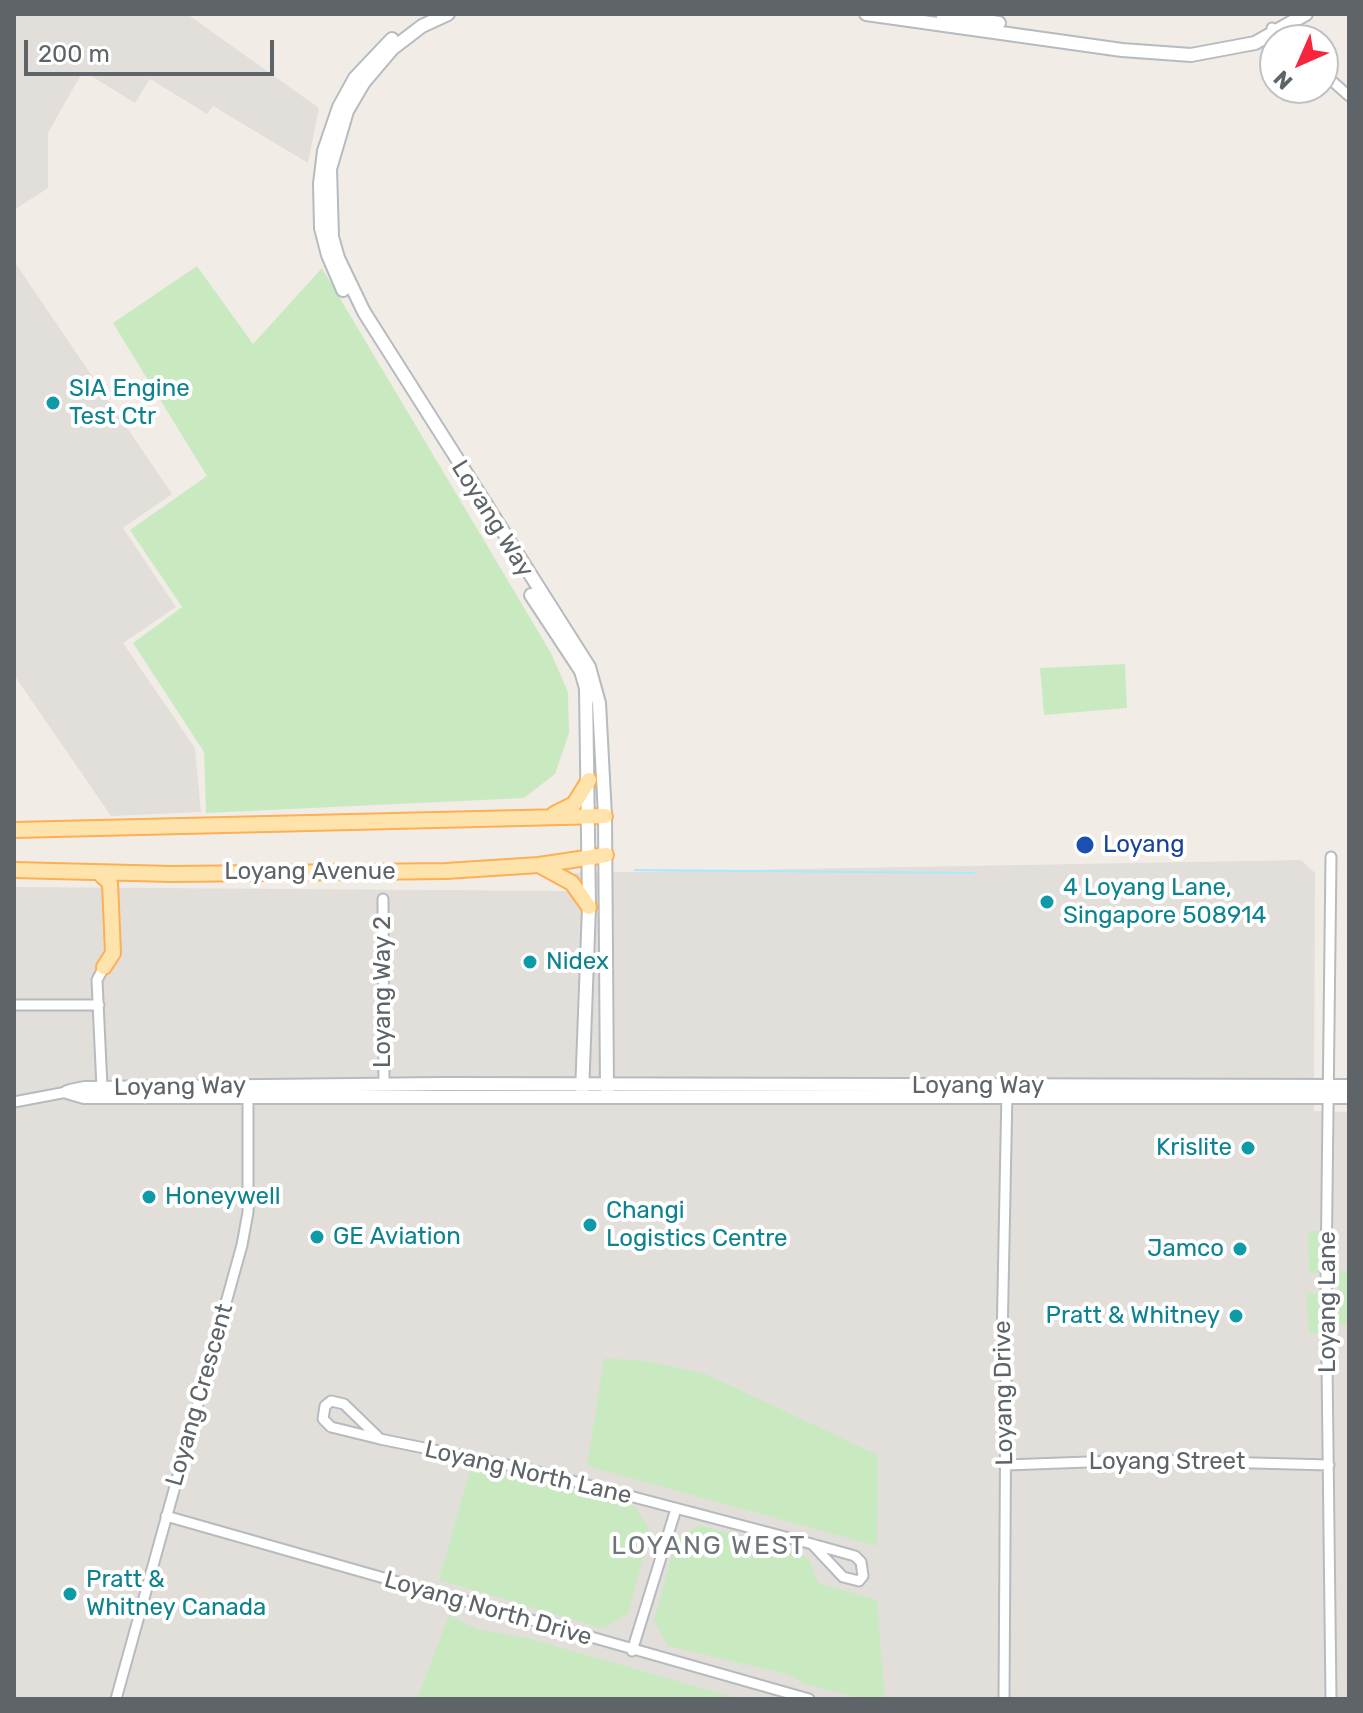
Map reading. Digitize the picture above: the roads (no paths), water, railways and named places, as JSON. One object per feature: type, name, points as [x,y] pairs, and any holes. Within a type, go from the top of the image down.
[{"type":"main road","points":[[546,817],[574,804],[589,780]]},
{"type":"main road","name":"Loyang Avenue","points":[[14,830],[605,816]]},
{"type":"main road","name":"Loyang Avenue","points":[[14,870],[99,873],[446,871],[539,865],[606,855]]},
{"type":"main road","points":[[539,865],[572,883],[589,907]]},
{"type":"main road","points":[[99,873],[110,883],[113,953],[104,967]]},
{"type":"street","name":"Loyang Way","points":[[428,14],[400,32],[370,60],[339,107],[321,169],[324,242],[333,269],[357,315],[581,671],[587,707],[589,780],[589,907],[582,1091]]},
{"type":"street","name":"Loyang Way","points":[[448,14],[422,26],[392,49],[356,94],[333,153],[329,187],[332,237],[338,258],[364,312],[589,667],[599,703],[605,816],[606,1091]]},
{"type":"street","points":[[866,14],[1122,50],[1191,55],[1240,49],[1259,41]]},
{"type":"street","points":[[942,14],[1123,44],[1191,47],[1259,37]]},
{"type":"street","name":"Loyang Lane","points":[[1331,857],[1327,1092],[1327,1607],[1331,1699]]},
{"type":"street","name":"Loyang Way 2","points":[[383,899],[387,1091]]},
{"type":"street","points":[[104,967],[97,980],[107,1092]]},
{"type":"street","points":[[14,1005],[99,1005]]},
{"type":"street","name":"Loyang Way","points":[[1327,1092],[1349,1086]]},
{"type":"street","name":"Loyang Way","points":[[14,1102],[67,1092],[248,1091],[1327,1092],[1349,1097]]},
{"type":"street","name":"Loyang Crescent","points":[[116,1699],[242,1245],[248,1212],[248,1091]]},
{"type":"street","name":"Loyang Way","points":[[67,1092],[90,1097],[107,1092]]},
{"type":"street","name":"Loyang Drive","points":[[1004,1699],[1006,1377],[1002,1342],[1007,1092]]},
{"type":"street","name":"Loyang North Lane","points":[[380,1439],[344,1404],[331,1401],[325,1406],[323,1419],[331,1427],[380,1439],[527,1469],[812,1544],[855,1556],[861,1562],[863,1576],[859,1581],[843,1577],[812,1544]]},
{"type":"street","name":"Loyang Street","points":[[1006,1465],[1134,1460],[1329,1465]]},
{"type":"street","points":[[632,1651],[676,1509]]},
{"type":"street","name":"Loyang North Drive","points":[[166,1516],[809,1699]]},
{"type":"waterway","points":[[635,870],[974,873]]},
{"type":"place","name":"SIA Engine Test Ctr","points":[[53,403]]},
{"type":"place","name":"Loyang","points":[[1085,845]]},
{"type":"place","name":"4 Loyang Lane, Singapore 508914","points":[[1047,902]]},
{"type":"place","name":"Nidex","points":[[530,962]]},
{"type":"place","name":"Krislite","points":[[1248,1148]]},
{"type":"place","name":"Honeywell","points":[[149,1197]]},
{"type":"place","name":"Changi Logistics Centre","points":[[590,1225]]},
{"type":"place","name":"GE Aviation","points":[[317,1237]]},
{"type":"place","name":"Jamco","points":[[1240,1249]]},
{"type":"place","name":"Pratt & Whitney","points":[[1236,1316]]},
{"type":"place","name":"Pratt & Whitney Canada","points":[[70,1594]]},
{"type":"district","name":"LOYANG WEST","points":[[709,1546]]}]
